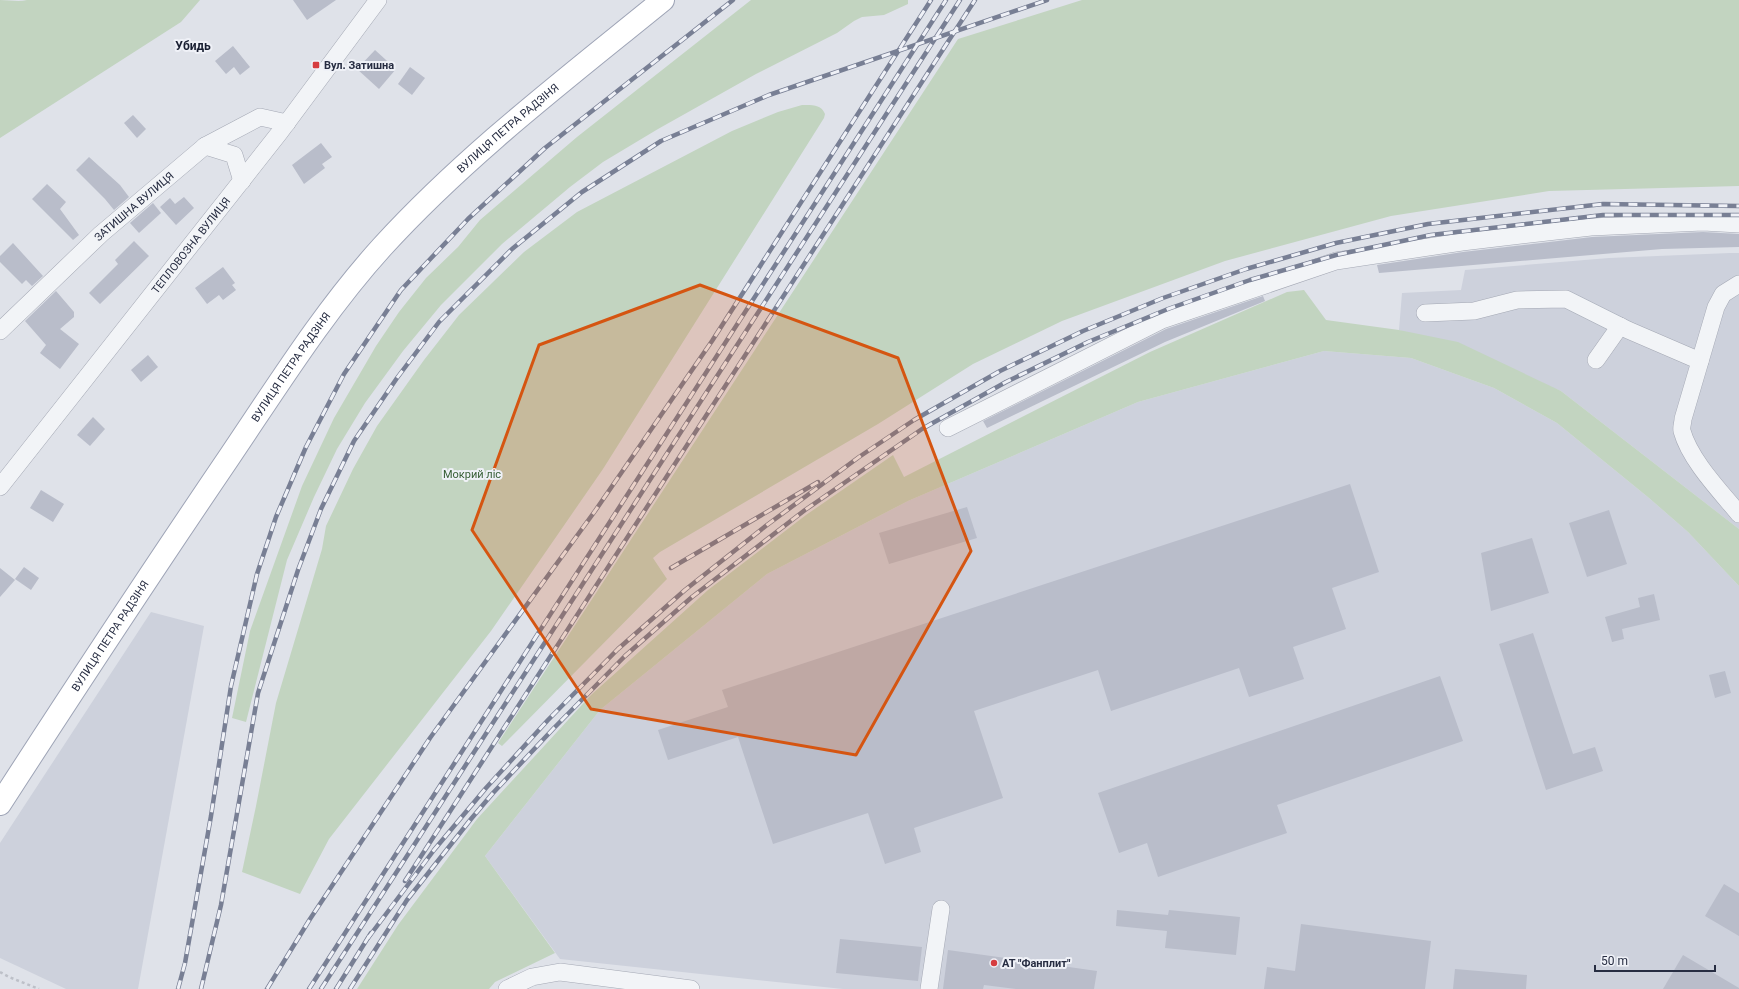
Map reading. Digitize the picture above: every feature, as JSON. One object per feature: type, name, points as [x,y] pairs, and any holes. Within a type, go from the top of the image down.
[{"type":"main road","name":"ВУЛИЦЯ ПЕТРА РАДЗІНЯ","points":[[0,804],[154,568],[333,306],[381,249],[438,188],[533,106],[663,0]]},
{"type":"street","name":"ТЕПЛОВОЗНА ВУЛИЦЯ","points":[[0,487],[242,181],[378,0]]},
{"type":"street","name":"ЗАТИШНА ВУЛИЦЯ","points":[[0,331],[102,234],[205,146],[260,117],[287,123]]},
{"type":"street","points":[[205,146],[234,155],[242,181]]},
{"type":"street","points":[[948,428],[1162,320],[1336,261],[1462,242],[1591,227],[1703,222],[1739,224]]},
{"type":"street","points":[[1737,509],[1702,467],[1687,444],[1682,430],[1683,419],[1716,307],[1723,294],[1739,284]]},
{"type":"street","points":[[1425,313],[1474,311],[1517,300],[1566,299],[1620,326],[1700,361]]},
{"type":"street","points":[[1596,360],[1620,326]]},
{"type":"street","points":[[929,989],[941,909]]},
{"type":"street","points":[[507,989],[532,977],[560,972],[691,989]]},
{"type":"path","points":[[0,972],[39,989]]},
{"type":"highlighted area","points":[[700,285],[898,358],[971,551],[856,755],[591,709],[472,530],[539,345]]},
{"type":"shaded area","points":[[1739,253],[1739,529],[1561,391],[1399,330],[1402,293],[1461,290],[1465,270],[1609,258]]},
{"type":"shaded area","name":"АТ \"Фанплит\"","points":[[1324,351],[1411,358],[1494,388],[1557,423],[1688,532],[1739,586],[1739,989],[843,989],[560,959],[485,856],[600,710],[767,574],[908,501],[1138,402]]},
{"type":"shaded area","points":[[151,612],[204,626],[138,989],[66,989],[0,958],[0,843]]},
{"type":"green space","points":[[0,0],[200,0],[181,22],[0,138]]},
{"type":"green space","points":[[751,0],[908,0],[908,4],[884,15],[862,17],[854,21],[837,33],[756,74],[603,162],[570,187],[502,244],[441,305],[403,351],[365,403],[337,449],[314,497],[287,560],[246,722],[232,718],[250,631],[302,486],[334,418],[376,346],[399,312],[426,278],[458,247],[480,220],[577,137]]},
{"type":"green space","points":[[1082,0],[1739,0],[1739,186],[1549,191],[1391,216],[1225,261],[1062,321],[973,364],[878,424],[660,552],[653,558],[667,579],[502,746],[498,743],[958,39]]},
{"type":"green space","name":"Мокрий ліс","points":[[802,105],[813,105],[821,108],[825,114],[824,118],[603,469],[491,631],[329,839],[300,894],[242,872],[276,703],[322,549],[326,526],[353,469],[377,426],[424,360],[459,315],[524,252],[577,212],[732,131],[778,112]]},
{"type":"green space","points":[[1304,290],[1326,320],[1399,330],[1458,342],[1561,391],[1739,529],[1739,586],[1688,532],[1557,423],[1494,388],[1411,358],[1324,351],[1138,402],[908,501],[767,574],[600,710],[485,856],[555,953],[495,982],[489,989],[357,989],[398,925],[477,819],[591,695],[708,590],[806,515],[893,455],[904,477],[1150,352],[1287,292]]},
{"type":"building","points":[[293,0],[336,0],[307,20]]},
{"type":"building","points":[[233,46],[250,67],[240,75],[234,67],[226,74],[215,61]]},
{"type":"building","points":[[375,50],[396,69],[379,89],[357,69]]},
{"type":"building","points":[[410,67],[425,78],[412,95],[398,84]]},
{"type":"building","points":[[133,115],[146,129],[137,138],[124,123]]},
{"type":"building","points":[[321,143],[332,157],[322,164],[325,168],[304,184],[292,165]]},
{"type":"building","points":[[89,157],[120,185],[129,197],[114,210],[76,170]]},
{"type":"building","points":[[47,184],[66,202],[60,209],[79,235],[73,240],[32,199]]},
{"type":"building","points":[[184,197],[194,208],[176,225],[160,207],[170,198],[175,204]]},
{"type":"building","points":[[153,203],[161,213],[139,233],[130,223]]},
{"type":"building","points":[[1703,232],[1739,234],[1739,247],[1662,249],[1379,273],[1377,265],[1463,252],[1592,237]]},
{"type":"building","points":[[134,241],[149,256],[100,304],[89,293],[118,264],[115,260]]},
{"type":"building","points":[[13,243],[43,276],[32,286],[26,280],[22,284],[0,262],[0,256]]},
{"type":"building","points":[[223,267],[235,283],[232,285],[236,290],[223,300],[219,295],[207,304],[195,288]]},
{"type":"building","points":[[56,291],[74,312],[74,317],[60,329],[79,344],[60,369],[40,353],[46,345],[25,321]]},
{"type":"building","points":[[1263,296],[1265,301],[1165,342],[987,428],[983,421],[1166,329]]},
{"type":"building","points":[[148,355],[158,367],[141,382],[131,370]]},
{"type":"building","points":[[93,417],[105,429],[90,446],[77,435]]},
{"type":"building","points":[[1350,484],[1379,572],[1332,588],[1346,629],[1293,647],[1304,679],[1249,697],[1239,668],[1111,711],[1098,670],[974,711],[1003,798],[914,828],[921,852],[885,864],[868,813],[773,844],[738,737],[668,760],[658,730],[728,707],[722,690]]},
{"type":"building","points":[[41,490],[64,504],[53,522],[30,508]]},
{"type":"building","points":[[967,507],[977,538],[889,564],[879,533]]},
{"type":"building","points":[[1609,510],[1627,564],[1587,577],[1569,523]]},
{"type":"building","points":[[1532,538],[1549,593],[1491,611],[1481,553]]},
{"type":"building","points":[[24,567],[39,578],[31,590],[15,579]]},
{"type":"building","points":[[0,568],[15,580],[0,597]]},
{"type":"building","points":[[1654,594],[1660,620],[1622,629],[1624,639],[1612,642],[1605,617],[1640,607],[1638,598]]},
{"type":"building","points":[[1533,633],[1573,754],[1595,747],[1603,771],[1546,790],[1499,644]]},
{"type":"building","points":[[1725,671],[1731,693],[1715,698],[1709,675]]},
{"type":"building","points":[[1440,676],[1463,741],[1277,805],[1287,833],[1158,877],[1147,843],[1119,853],[1098,793]]},
{"type":"building","points":[[1724,884],[1739,893],[1739,936],[1705,916]]},
{"type":"building","points":[[1117,910],[1168,915],[1169,910],[1240,917],[1236,955],[1165,948],[1167,931],[1116,926]]},
{"type":"building","points":[[1301,924],[1431,941],[1425,989],[1264,989],[1267,967],[1295,971]]},
{"type":"building","points":[[840,939],[922,947],[918,981],[836,973]]},
{"type":"building","name":"АТ \"Фанплит\"","points":[[948,950],[1097,971],[1094,989],[1016,989],[984,985],[983,989],[943,989]]},
{"type":"building","points":[[1683,955],[1739,988],[1739,989],[1663,989]]},
{"type":"building","points":[[1455,969],[1527,975],[1526,989],[1453,989]]},
{"type":"railway","points":[[178,989],[185,963],[211,816],[231,686],[257,574],[276,517],[306,447],[344,374],[401,290],[468,219],[545,148],[733,0]]},
{"type":"railway","points":[[267,989],[310,919],[430,738],[595,511],[712,341],[931,0]]},
{"type":"railway","points":[[309,989],[946,0]]},
{"type":"railway","points":[[321,989],[960,0]]},
{"type":"railway","points":[[405,881],[975,0]]},
{"type":"railway","points":[[201,989],[221,905],[258,693],[298,570],[321,509],[354,441],[397,378],[439,322],[512,249],[582,192],[661,141],[769,95],[1047,0]]},
{"type":"railway","points":[[368,938],[434,850],[486,788],[548,720],[618,649],[685,590],[767,525],[859,457],[914,420],[1000,371],[1083,331],[1163,298],[1246,269],[1336,243],[1428,224],[1603,204],[1739,206]]},
{"type":"railway","points":[[350,989],[407,900],[471,819],[493,793],[554,728],[625,656],[692,597],[805,510],[922,429],[1006,382],[1088,342],[1168,309],[1250,280],[1336,255],[1431,235],[1603,215],[1739,215]]},
{"type":"railway","points":[[671,568],[818,482]]},
{"type":"railway","points":[[336,989],[371,933]]},
{"type":"place","name":"Вул. Затишна","points":[[316,65]]},
{"type":"place","name":"АТ \"Фанплит\"","points":[[994,963]]},
{"type":"district","name":"Убидь","points":[[193,46]]}]
